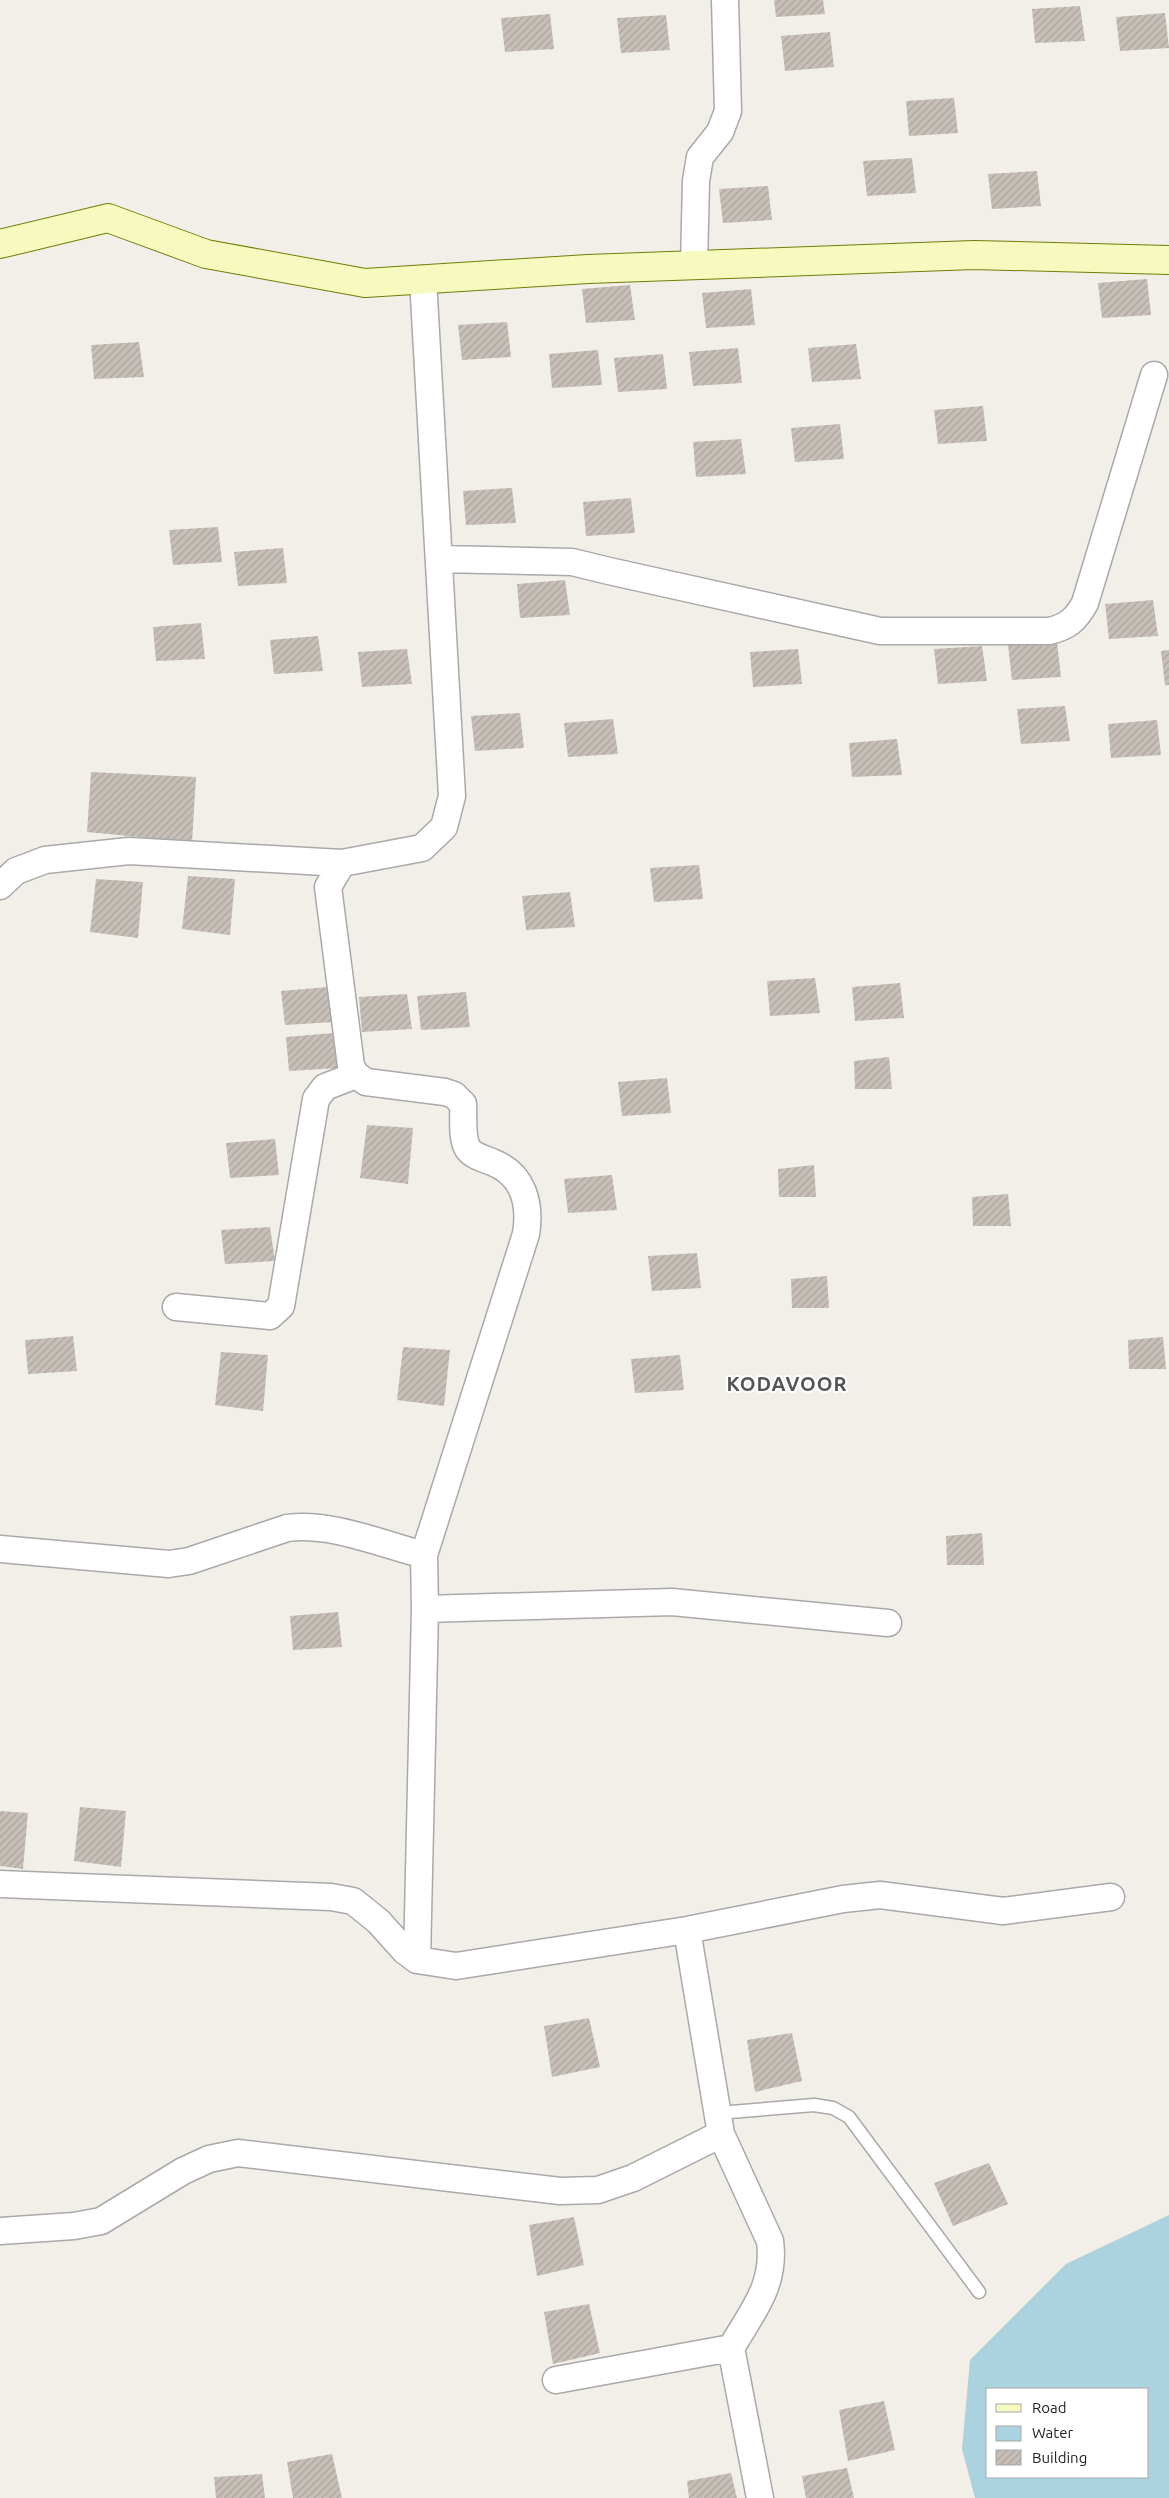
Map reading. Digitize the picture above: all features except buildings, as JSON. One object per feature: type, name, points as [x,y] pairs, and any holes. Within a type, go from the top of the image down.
[{"type":"street","points":[[694,265],[696,180],[700,157],[720,132],[728,110],[725,0]]},
{"type":"street","points":[[0,244],[108,218],[206,254],[365,283],[588,269],[974,256],[1169,260]]},
{"type":"street","points":[[0,886],[16,871],[45,860],[129,851],[342,863],[422,848],[444,827],[452,796],[424,279]]},
{"type":"street","points":[[439,559],[572,562],[590,565],[618,574],[880,631],[1048,631],[1062,628],[1076,618],[1085,603],[1154,375]]},
{"type":"street","points":[[342,863],[328,887],[352,1066],[356,1075],[366,1082],[445,1092],[454,1095],[463,1104],[466,1142],[469,1150],[502,1166],[519,1182],[525,1194],[529,1217],[526,1234],[424,1555],[425,1609],[417,1960]]},
{"type":"street","points":[[176,1307],[270,1316],[281,1306],[316,1099],[325,1087],[356,1075]]},
{"type":"street","points":[[0,1549],[169,1564],[189,1561],[287,1528],[302,1526],[320,1527],[424,1555]]},
{"type":"street","points":[[425,1609],[672,1602],[888,1624]]},
{"type":"street","points":[[0,1884],[331,1897],[353,1900],[378,1921],[405,1951],[417,1960],[456,1966],[687,1930],[843,1899],[880,1895],[1003,1911],[1111,1897]]},
{"type":"street","points":[[687,1930],[720,2123],[770,2241],[772,2259],[767,2286],[731,2348],[760,2498]]},
{"type":"street","points":[[0,2231],[74,2226],[101,2221],[183,2172],[209,2159],[238,2153],[560,2192],[598,2190],[633,2178],[720,2123]]},
{"type":"street","points":[[556,2380],[731,2348]]},
{"type":"lane","points":[[720,2123],[814,2105],[833,2108],[849,2117],[979,2292]]},
{"type":"water","points":[[1169,2215],[1169,2498],[975,2498],[962,2449],[970,2360],[1066,2264]]},
{"type":"district","name":"KODAVOOR","points":[[787,1384]]}]
